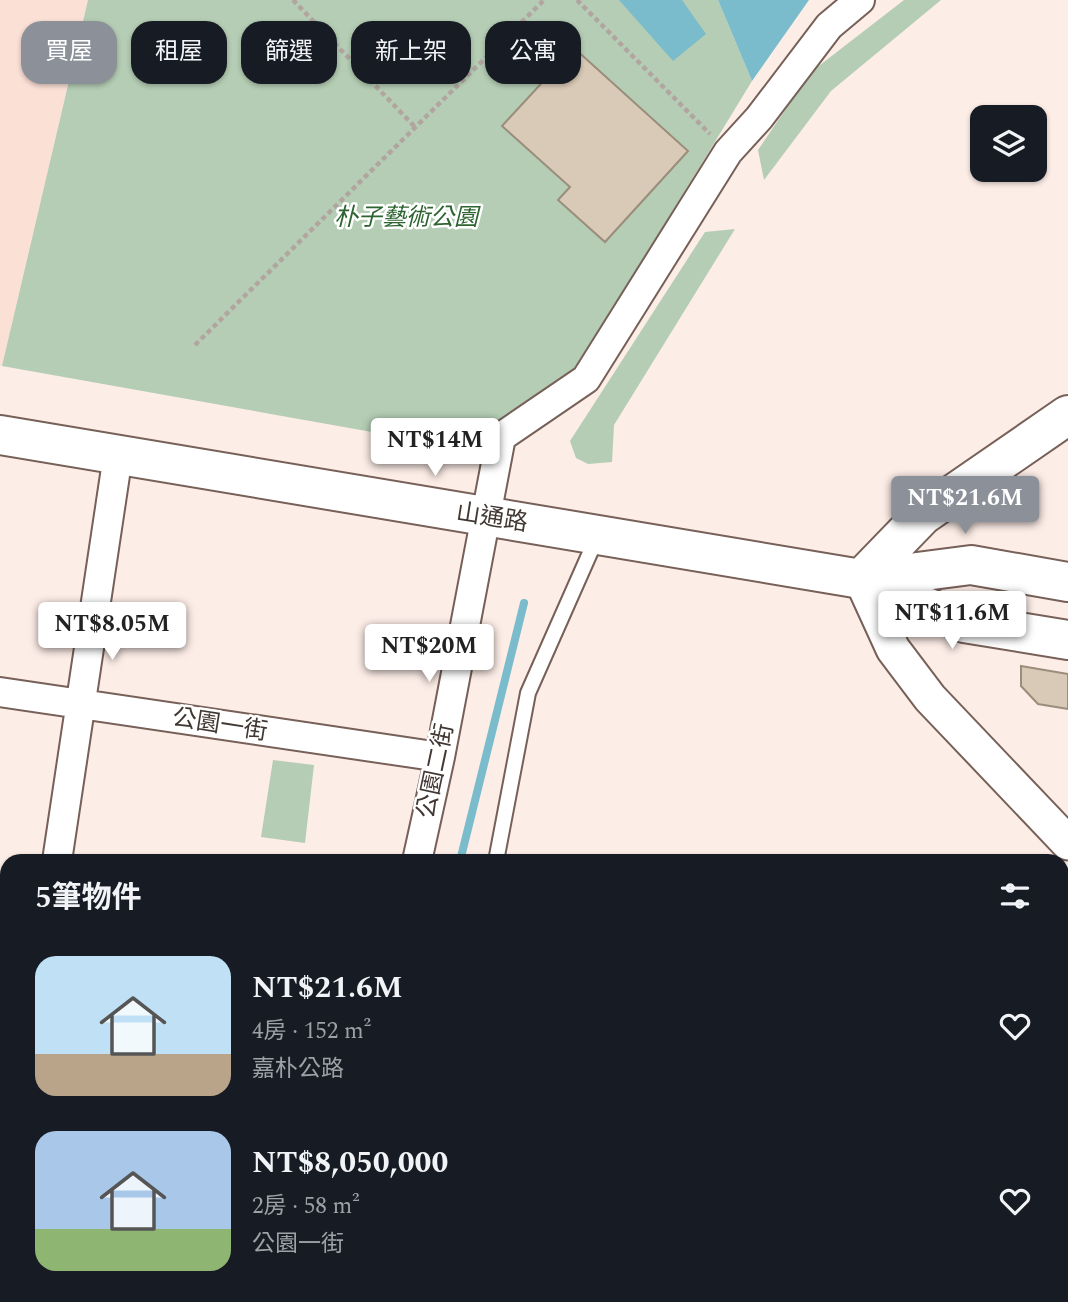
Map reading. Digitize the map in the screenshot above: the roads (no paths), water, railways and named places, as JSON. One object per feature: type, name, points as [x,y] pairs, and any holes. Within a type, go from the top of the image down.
[{"type":"main road","points":[[860,579],[923,515],[1068,415]]},
{"type":"main road","name":"山通路","points":[[0,435],[860,579]]},
{"type":"main road","points":[[860,579],[971,565],[1068,582]]},
{"type":"main road","points":[[860,579],[964,623],[1068,640]]},
{"type":"street","name":"公園二街","points":[[419,854],[502,437],[586,379],[727,152],[759,118],[830,26],[860,0]]},
{"type":"street","points":[[58,854],[118,455]]},
{"type":"street","points":[[860,579],[893,649],[930,698],[1068,844]]},
{"type":"street","name":"公園一街","points":[[0,692],[440,757]]},
{"type":"lane","points":[[497,854],[528,693],[598,535]]},
{"type":"water","points":[[619,0],[682,0],[706,34],[673,61]]},
{"type":"water","points":[[718,0],[809,0],[752,81]]},
{"type":"waterway","points":[[462,854],[524,603]]},
{"type":"park label","name":"朴子藝術公園","points":[[406,218]]}]
